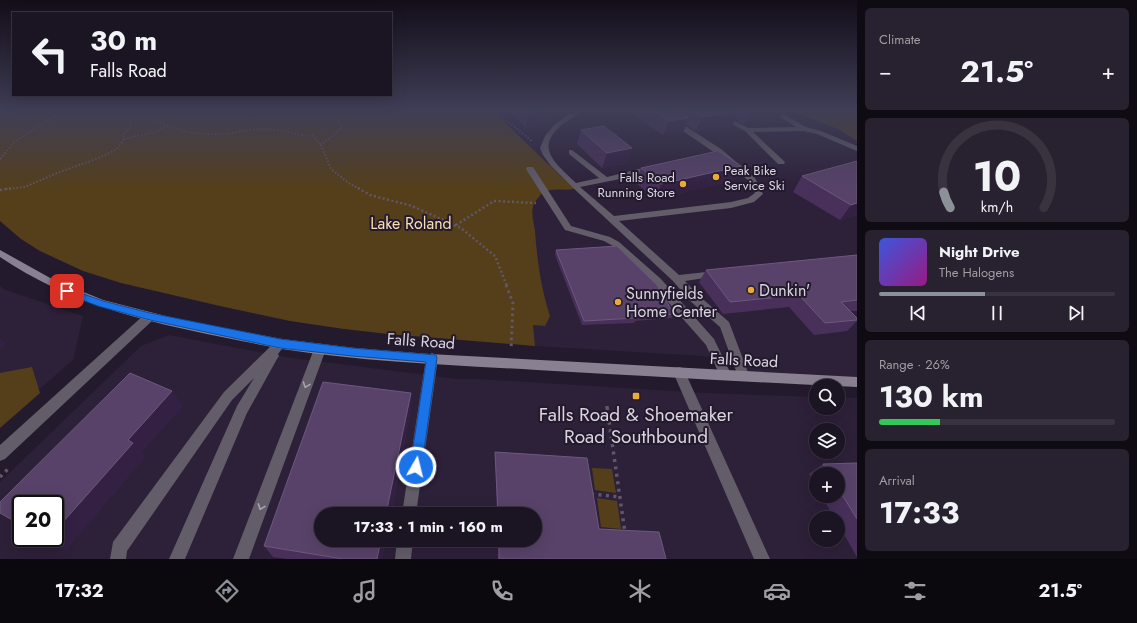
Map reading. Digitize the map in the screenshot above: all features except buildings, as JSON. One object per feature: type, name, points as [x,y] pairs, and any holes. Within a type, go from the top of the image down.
[{"type":"main road","name":"Falls Road","points":[[0,253],[26,270],[77,296],[150,316],[280,344],[320,349],[432,358],[857,382]]},
{"type":"street","points":[[547,137],[544,148],[551,163],[677,278],[693,297],[725,325],[743,375]]},
{"type":"street","points":[[612,219],[731,205],[751,200],[759,194],[752,180],[718,151],[697,137]]},
{"type":"street","points":[[756,137],[782,162]]},
{"type":"street","points":[[830,137],[857,149]]},
{"type":"street","points":[[572,152],[605,179]]},
{"type":"street","points":[[576,185],[627,175],[656,166]]},
{"type":"street","points":[[530,169],[568,228],[607,239],[616,244],[656,282],[710,342],[725,374]]},
{"type":"street","points":[[677,278],[723,274]]},
{"type":"street","points":[[0,454],[150,316]]},
{"type":"street","points":[[118,559],[119,548],[228,396],[280,344]]},
{"type":"street","points":[[177,559],[242,410],[280,344]]},
{"type":"street","points":[[241,559],[320,349]]},
{"type":"street","points":[[410,507],[432,358]]},
{"type":"street","points":[[679,372],[762,559]]},
{"type":"street","points":[[403,559],[404,547]]},
{"type":"path","points":[[0,159],[7,153],[10,146],[21,137]]},
{"type":"path","points":[[0,190],[25,187],[57,173],[99,158],[117,149],[124,139],[132,137]]},
{"type":"path","points":[[314,137],[321,145],[331,169],[350,184],[370,195],[412,206],[461,228],[495,256],[514,303],[510,363]]},
{"type":"path","points":[[321,145],[331,137]]},
{"type":"path","points":[[527,137],[544,148]]},
{"type":"path","points":[[456,226],[494,201],[511,203],[551,202]]},
{"type":"path","points":[[607,406],[625,534]]},
{"type":"path","points":[[590,494],[620,497]]},
{"type":"shaded area","points":[[514,137],[857,137],[857,382],[845,381],[845,379],[816,379],[749,374],[736,358],[535,346]]},
{"type":"shaded area","points":[[0,286],[5,290],[83,316],[73,360],[0,423]]},
{"type":"shaded area","points":[[169,335],[285,357],[457,379],[479,379],[705,393],[809,397],[809,415],[845,415],[845,398],[857,398],[857,559],[0,559],[0,482],[141,346]]},
{"type":"green space","name":"Lake Roland","points":[[0,137],[520,137],[574,189],[545,192],[541,194],[533,205],[532,216],[540,274],[550,316],[545,326],[533,325],[535,346],[388,334],[290,321],[121,283],[83,271],[40,251],[21,239],[0,221]]},
{"type":"green space","points":[[851,137],[857,137],[857,141]]},
{"type":"green space","points":[[32,367],[40,393],[0,428],[0,373]]},
{"type":"green space","points":[[592,468],[612,469],[616,493],[595,490]]},
{"type":"green space","points":[[597,498],[617,501],[621,529],[601,527]]},
{"type":"place","name":"Peak Bike Service Ski","points":[[716,177]]},
{"type":"place","name":"Falls Road Running Store","points":[[683,184]]},
{"type":"place","name":"Dunkin'","points":[[751,290]]},
{"type":"place","name":"Sunnyfields Home Center","points":[[618,302]]},
{"type":"place","name":"Falls Road & Shoemaker Road Southbound","points":[[636,396]]},
{"type":"route","points":[[67,291],[77,296],[102,304],[194,327],[280,344],[352,352],[432,358],[416,467]]}]
